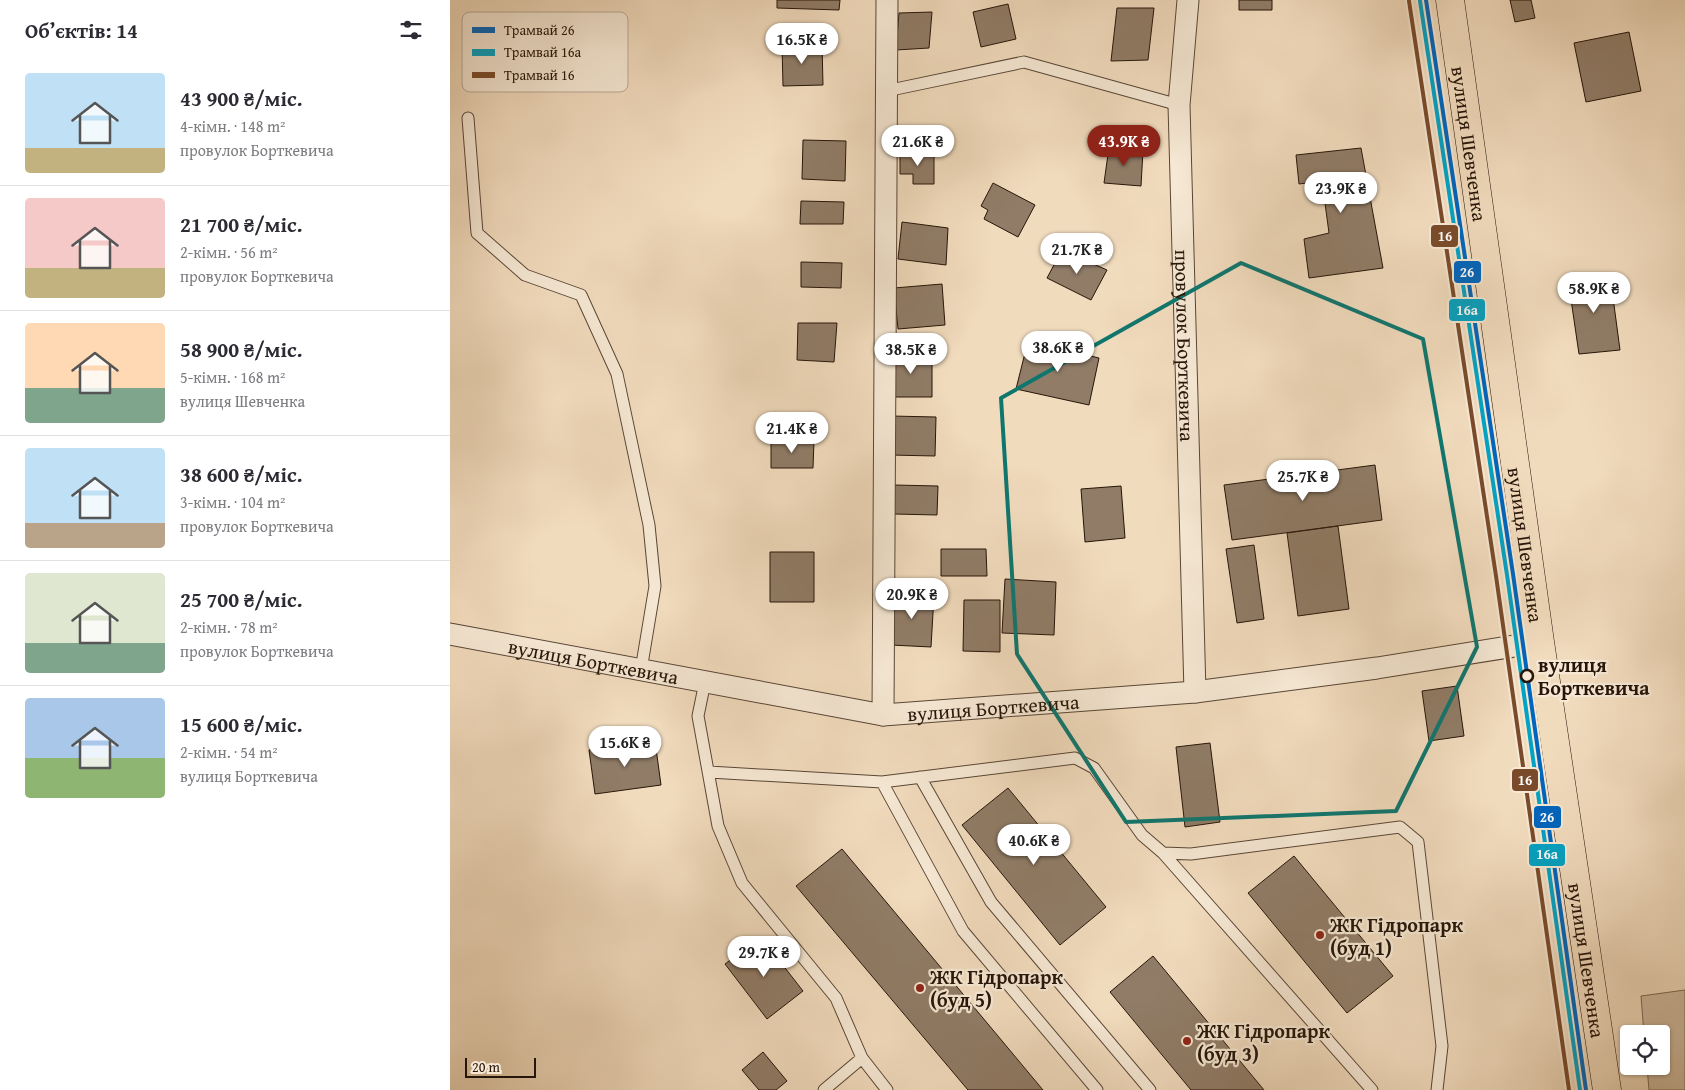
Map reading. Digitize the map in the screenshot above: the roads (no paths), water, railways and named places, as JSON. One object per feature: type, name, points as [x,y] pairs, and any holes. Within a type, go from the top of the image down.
[{"type":"main road","name":"вулиця Шевченка","points":[[1450,0],[1540,642],[1607,1090]]},
{"type":"street","points":[[882,715],[887,0]]},
{"type":"street","name":"провулок Борткевича","points":[[1188,0],[1179,105],[1195,692]]},
{"type":"street","name":"вулиця Борткевича","points":[[450,634],[882,715],[1195,692],[1377,668],[1540,642]]},
{"type":"lane","points":[[886,90],[1024,62],[1179,105]]},
{"type":"lane","points":[[468,118],[477,233],[525,274],[581,295],[617,374],[649,525],[655,586],[641,670]]},
{"type":"lane","points":[[705,682],[698,716],[718,826],[742,883],[836,998],[862,1058],[888,1090]]},
{"type":"lane","points":[[709,772],[882,782],[1075,758],[1094,768],[1142,835],[1163,853],[1372,1090]]},
{"type":"lane","points":[[920,777],[991,902],[1150,1090]]},
{"type":"lane","points":[[882,782],[964,931],[1097,1090]]},
{"type":"lane","points":[[1163,853],[1191,854],[1400,827],[1418,842],[1442,1046],[1436,1090]]},
{"type":"lane","points":[[824,1090],[862,1058]]},
{"type":"tram line","name":"26","points":[[1426,0],[1513,574],[1586,1090]]},
{"type":"tram line","name":"16","points":[[1409,1],[1496,576],[1569,1090]]},
{"type":"tram line","name":"16a","points":[[1420,1],[1507,575],[1580,1090]]},
{"type":"place","name":"вулиця Борткевича","points":[[1527,676]]},
{"type":"place","name":"ЖК Гідропарк (буд 1)","points":[[1320,935]]},
{"type":"place","name":"ЖК Гідропарк (буд 5)","points":[[920,988]]},
{"type":"place","name":"ЖК Гідропарк (буд 3)","points":[[1187,1041]]}]
